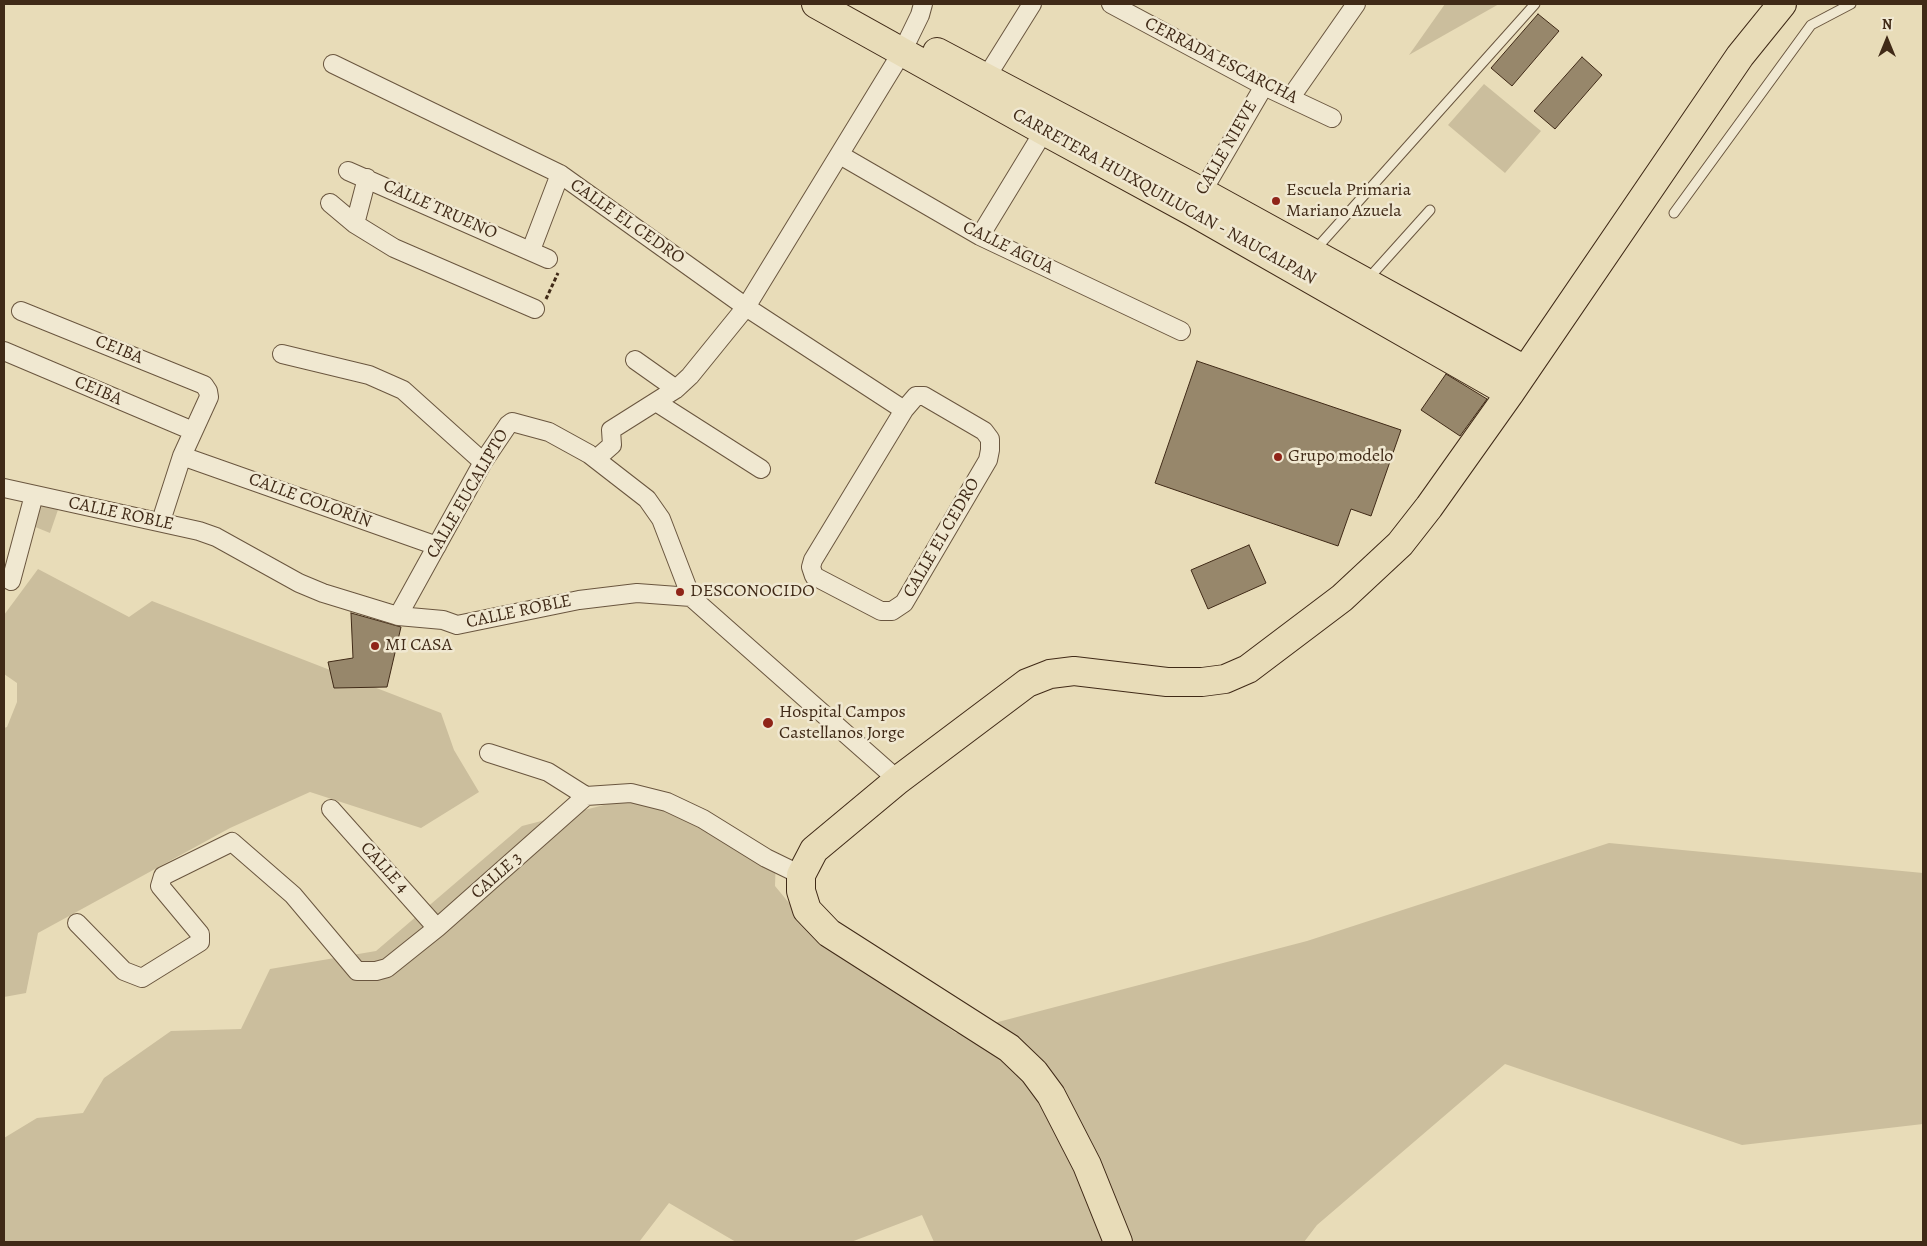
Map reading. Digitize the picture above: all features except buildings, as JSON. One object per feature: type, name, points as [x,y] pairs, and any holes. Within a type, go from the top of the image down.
[{"type":"main road","name":"CARRETERA HUIXQUILUCAN - NAUCALPAN","points":[[816,4],[906,45],[987,76],[1197,201],[1510,393]]},
{"type":"main road","name":"CARRETERA HUIXQUILUCAN - NAUCALPAN","points":[[847,4],[906,45],[1044,132],[1312,254],[1525,370]]},
{"type":"main road","points":[[1118,1242],[1087,1165],[1051,1095],[1034,1072],[1009,1048],[829,933],[808,910],[801,891],[800,875],[814,850],[898,780],[1027,682],[1050,674],[1074,671],[1167,682],[1202,682],[1225,679],[1248,669],[1342,598],[1400,544],[1510,393],[1740,56],[1782,4]]},
{"type":"street","points":[[596,459],[612,445],[611,430],[676,389],[690,376],[746,307],[906,45],[923,4]]},
{"type":"street","points":[[987,76],[1032,4]]},
{"type":"street","name":"CERRADA ESCARCHA","points":[[1111,4],[1264,86],[1332,118]]},
{"type":"street","points":[[1290,97],[1349,5]]},
{"type":"street","name":"CALLE EL CEDRO","points":[[333,64],[560,174],[746,307],[904,410]]},
{"type":"street","name":"CALLE NIEVE","points":[[1197,201],[1264,86]]},
{"type":"street","points":[[980,236],[1044,132]]},
{"type":"street","name":"CALLE AGUA","points":[[840,155],[980,236],[1181,331]]},
{"type":"street","name":"CALLE TRUENO","points":[[348,170],[548,259]]},
{"type":"street","points":[[531,250],[560,174]]},
{"type":"street","points":[[356,224],[367,178]]},
{"type":"street","points":[[330,203],[356,224],[394,248],[535,309]]},
{"type":"street","name":"CEIBA","points":[[4,351],[192,431],[208,397],[208,391],[204,385],[21,311]]},
{"type":"street","points":[[282,354],[369,375],[403,390],[483,462]]},
{"type":"street","points":[[635,360],[676,389]]},
{"type":"street","name":"CALLE EL CEDRO","points":[[916,396],[924,396],[984,431],[990,439],[990,450],[988,460],[904,603],[892,612],[881,611],[814,576],[811,567],[904,410],[916,396]]},
{"type":"street","points":[[656,402],[761,469]]},
{"type":"street","name":"CALLE EUCALIPTO","points":[[398,616],[483,462],[512,422],[549,432],[596,459],[647,499],[661,519],[691,597]]},
{"type":"street","points":[[161,522],[192,431]]},
{"type":"street","name":"CALLE COLORÍN","points":[[182,456],[437,546]]},
{"type":"street","name":"CALLE ROBLE","points":[[4,488],[161,522],[216,537],[299,583],[323,593],[398,616],[443,620],[457,625],[579,600],[637,593],[691,597]]},
{"type":"street","points":[[11,581],[34,496]]},
{"type":"street","points":[[691,597],[898,780]]},
{"type":"street","points":[[489,753],[548,772],[586,796],[631,793],[667,802],[702,819],[766,858],[800,875]]},
{"type":"street","name":"CALLE 3","points":[[77,923],[124,971],[142,978],[200,942],[200,934],[160,886],[163,876],[232,842],[293,894],[357,971],[376,971],[387,968],[437,928],[586,796]]},
{"type":"street","name":"CALLE 4","points":[[331,809],[437,928]]},
{"type":"lane","points":[[1312,254],[1536,4]]},
{"type":"lane","points":[[1674,213],[1811,25],[1851,4]]},
{"type":"lane","points":[[1365,283],[1430,210]]},
{"type":"path","points":[[535,309],[543,307],[560,268],[548,259]]},
{"type":"shaded area","points":[[1445,4],[1499,4],[1409,55]]},
{"type":"shaded area","points":[[1484,84],[1541,131],[1505,173],[1448,125]]},
{"type":"shaded area","points":[[35,498],[60,504],[50,533],[28,524]]},
{"type":"shaded area","points":[[38,569],[129,617],[152,601],[441,713],[454,750],[479,792],[421,828],[310,792],[230,828],[38,933],[26,993],[4,997],[4,728],[7,727],[17,702],[17,683],[4,674],[4,615]]},
{"type":"shaded area","points":[[639,796],[776,857],[775,886],[813,932],[956,1033],[1307,941],[1609,843],[1923,873],[1923,1124],[1742,1145],[1505,1064],[1317,1225],[1304,1242],[934,1242],[922,1215],[851,1242],[736,1242],[669,1203],[639,1242],[4,1242],[4,1138],[37,1118],[83,1113],[104,1078],[171,1031],[241,1029],[270,969],[376,951],[522,826]]},
{"type":"place","name":"Escuela Primaria Mariano Azuela","points":[[1276,201]]},
{"type":"place","name":"Grupo modelo","points":[[1278,457]]},
{"type":"place","name":"DESCONOCIDO","points":[[680,592]]},
{"type":"place","name":"MI CASA","points":[[375,646]]},
{"type":"place","name":"Hospital Campos Castellanos Jorge","points":[[768,723]]}]
